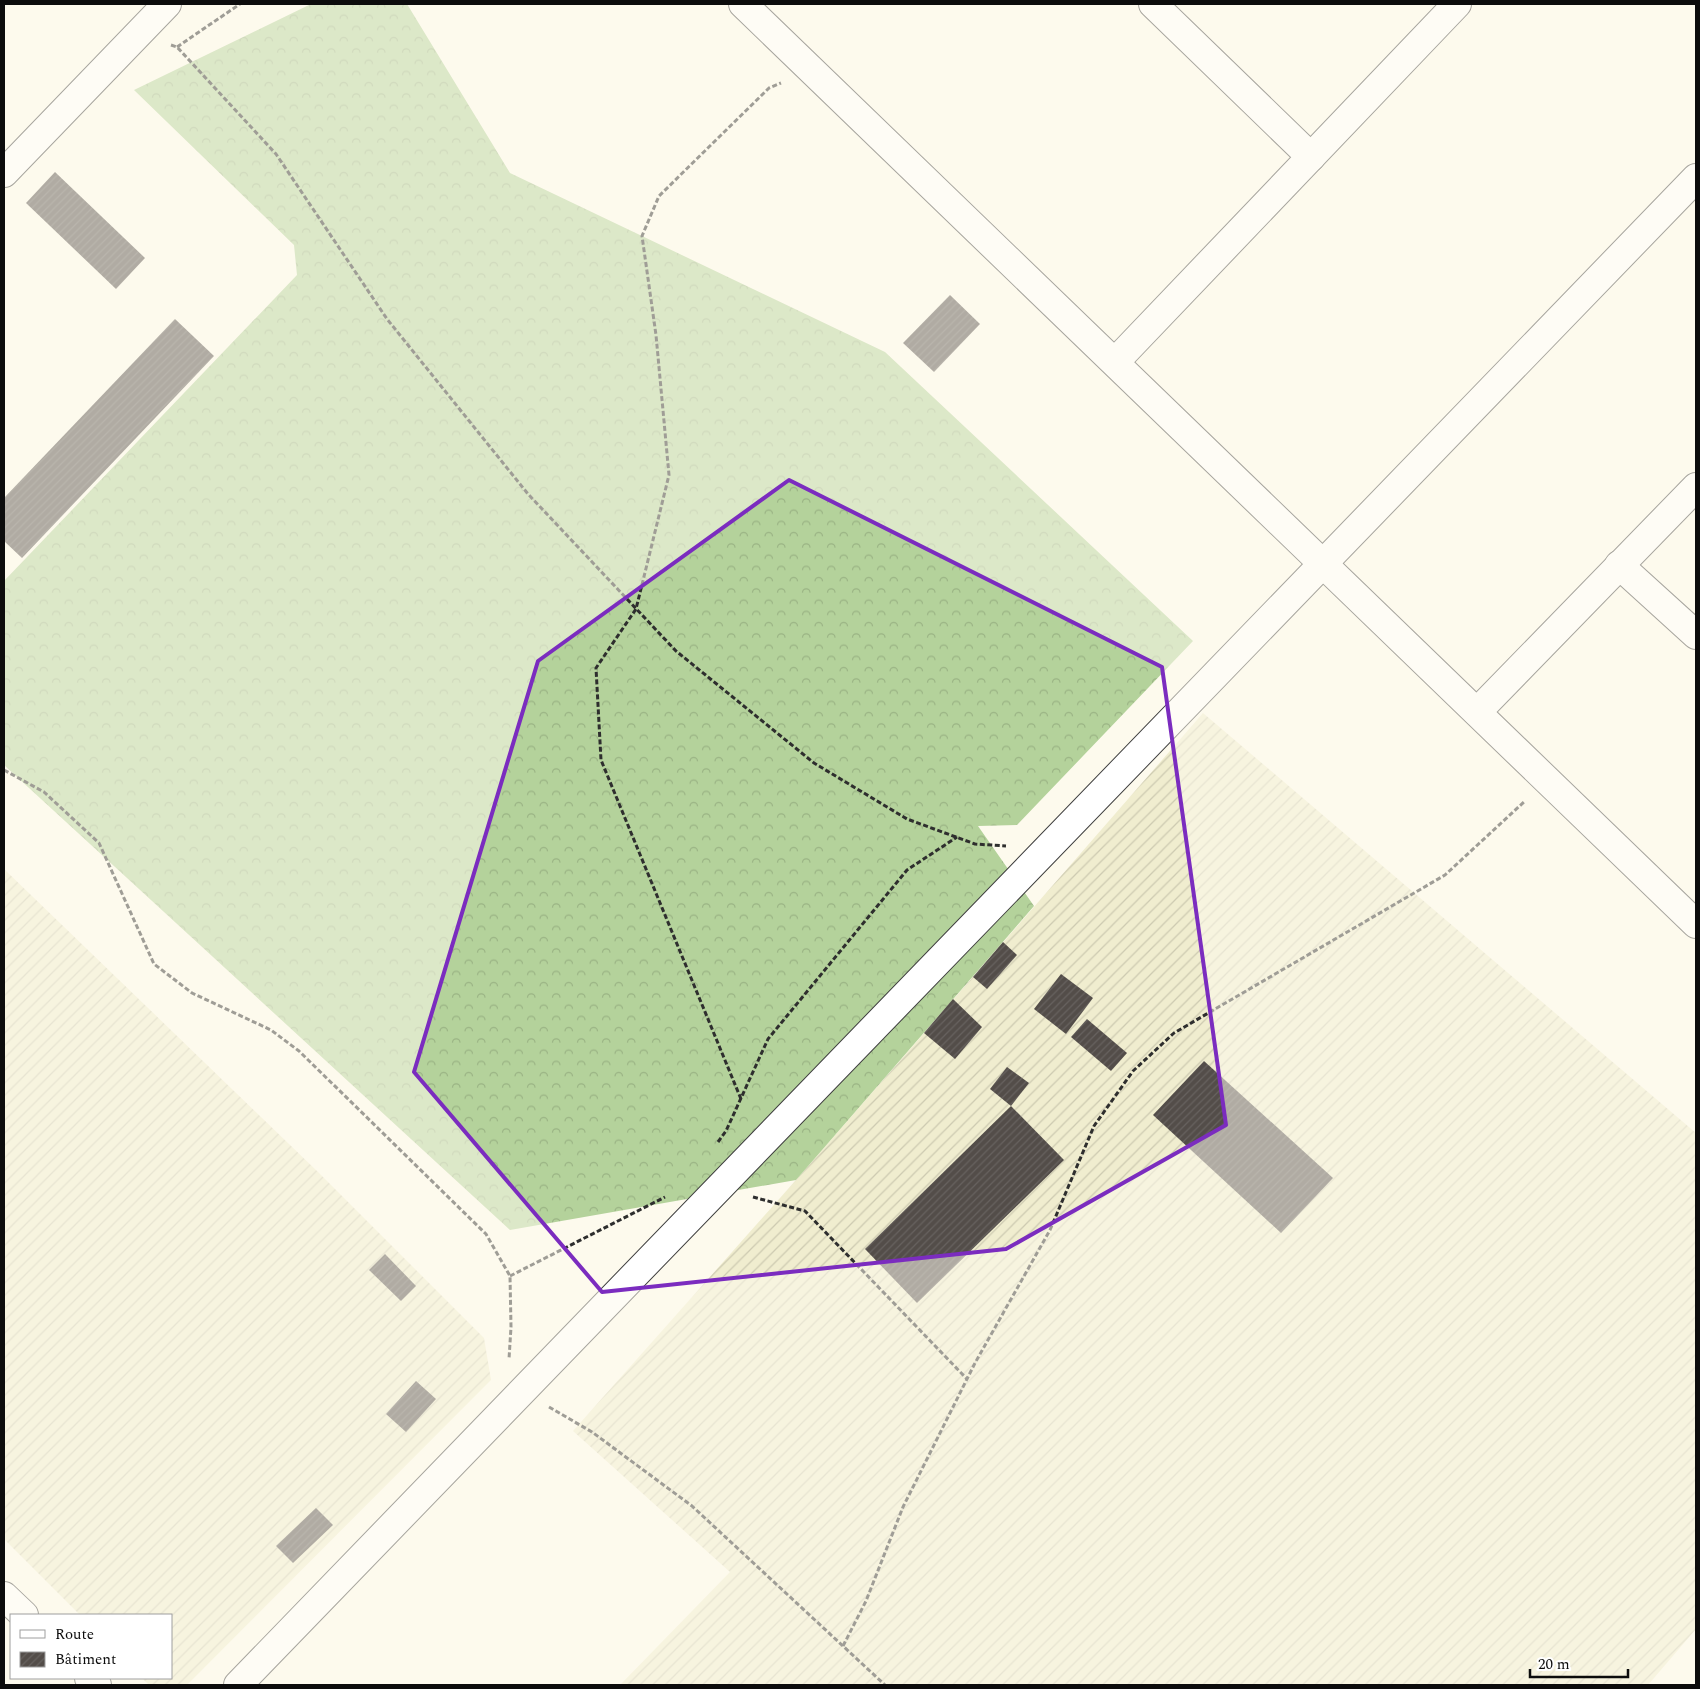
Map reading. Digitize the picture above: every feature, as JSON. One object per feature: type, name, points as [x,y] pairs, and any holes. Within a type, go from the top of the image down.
[{"type":"street","points":[[4,173],[167,4]]},
{"type":"street","points":[[743,4],[1696,924]]},
{"type":"street","points":[[1153,4],[1311,157]]},
{"type":"street","points":[[1115,362],[1457,4]]},
{"type":"street","points":[[238,1685],[1696,178]]},
{"type":"street","points":[[1477,712],[1696,487]]},
{"type":"street","points":[[1619,565],[1696,635]]},
{"type":"street","points":[[4,1596],[23,1614]]},
{"type":"path","points":[[177,47],[240,4]]},
{"type":"path","points":[[138,33],[177,47],[276,154],[387,320],[528,494],[676,651],[814,763],[907,819],[975,844],[1009,846]]},
{"type":"path","points":[[741,1099],[601,760],[596,668],[636,609],[669,475],[656,336],[642,236],[659,196],[769,88],[811,69]]},
{"type":"path","points":[[4,770],[44,792],[99,843],[154,964],[192,993],[270,1030],[299,1051],[486,1234],[510,1276],[511,1326],[508,1375],[522,1392],[592,1432],[692,1506],[885,1685]]},
{"type":"path","points":[[843,1646],[866,1601],[903,1507],[967,1378],[1050,1230],[1094,1126],[1134,1071],[1174,1033],[1445,876],[1548,780]]},
{"type":"path","points":[[716,1145],[726,1131],[768,1039],[908,870],[957,837]]},
{"type":"path","points":[[713,1194],[758,1197],[805,1211],[967,1378]]},
{"type":"path","points":[[510,1276],[667,1196]]},
{"type":"highlighted area","points":[[789,480],[1162,667],[1226,1125],[1006,1249],[602,1292],[414,1072],[538,661]]},
{"type":"shaded area","points":[[1203,713],[1696,1133],[1696,1629],[1648,1685],[620,1685],[730,1572],[573,1431],[796,1180]]},
{"type":"shaded area","points":[[4,869],[317,1171],[484,1338],[491,1380],[187,1685],[149,1685],[143,1679],[172,1679],[172,1614],[79,1614],[4,1539]]},
{"type":"green space","points":[[311,4],[407,4],[510,173],[885,352],[1193,641],[1017,825],[978,826],[1034,906],[796,1180],[510,1230],[4,765],[4,581],[297,275],[294,245],[134,90]]},
{"type":"building","points":[[55,172],[145,258],[116,289],[26,203]]},
{"type":"building","points":[[950,295],[980,324],[934,372],[903,343]]},
{"type":"building","points":[[175,319],[214,356],[22,558],[4,541],[4,498]]},
{"type":"building","points":[[1003,942],[1017,955],[987,989],[973,977]]},
{"type":"building","points":[[1061,974],[1093,998],[1066,1034],[1034,1009]]},
{"type":"building","points":[[953,999],[982,1027],[955,1059],[924,1033]]},
{"type":"building","points":[[1087,1019],[1127,1053],[1111,1071],[1071,1037]]},
{"type":"building","points":[[1204,1061],[1333,1178],[1281,1233],[1153,1115]]},
{"type":"building","points":[[1007,1067],[1029,1083],[1011,1106],[990,1089]]},
{"type":"building","points":[[1011,1106],[1064,1160],[917,1303],[865,1249]]},
{"type":"building","points":[[385,1254],[416,1286],[401,1301],[369,1270]]},
{"type":"building","points":[[416,1381],[436,1399],[406,1432],[386,1414]]},
{"type":"building","points":[[316,1508],[333,1525],[293,1563],[276,1546]]}]
